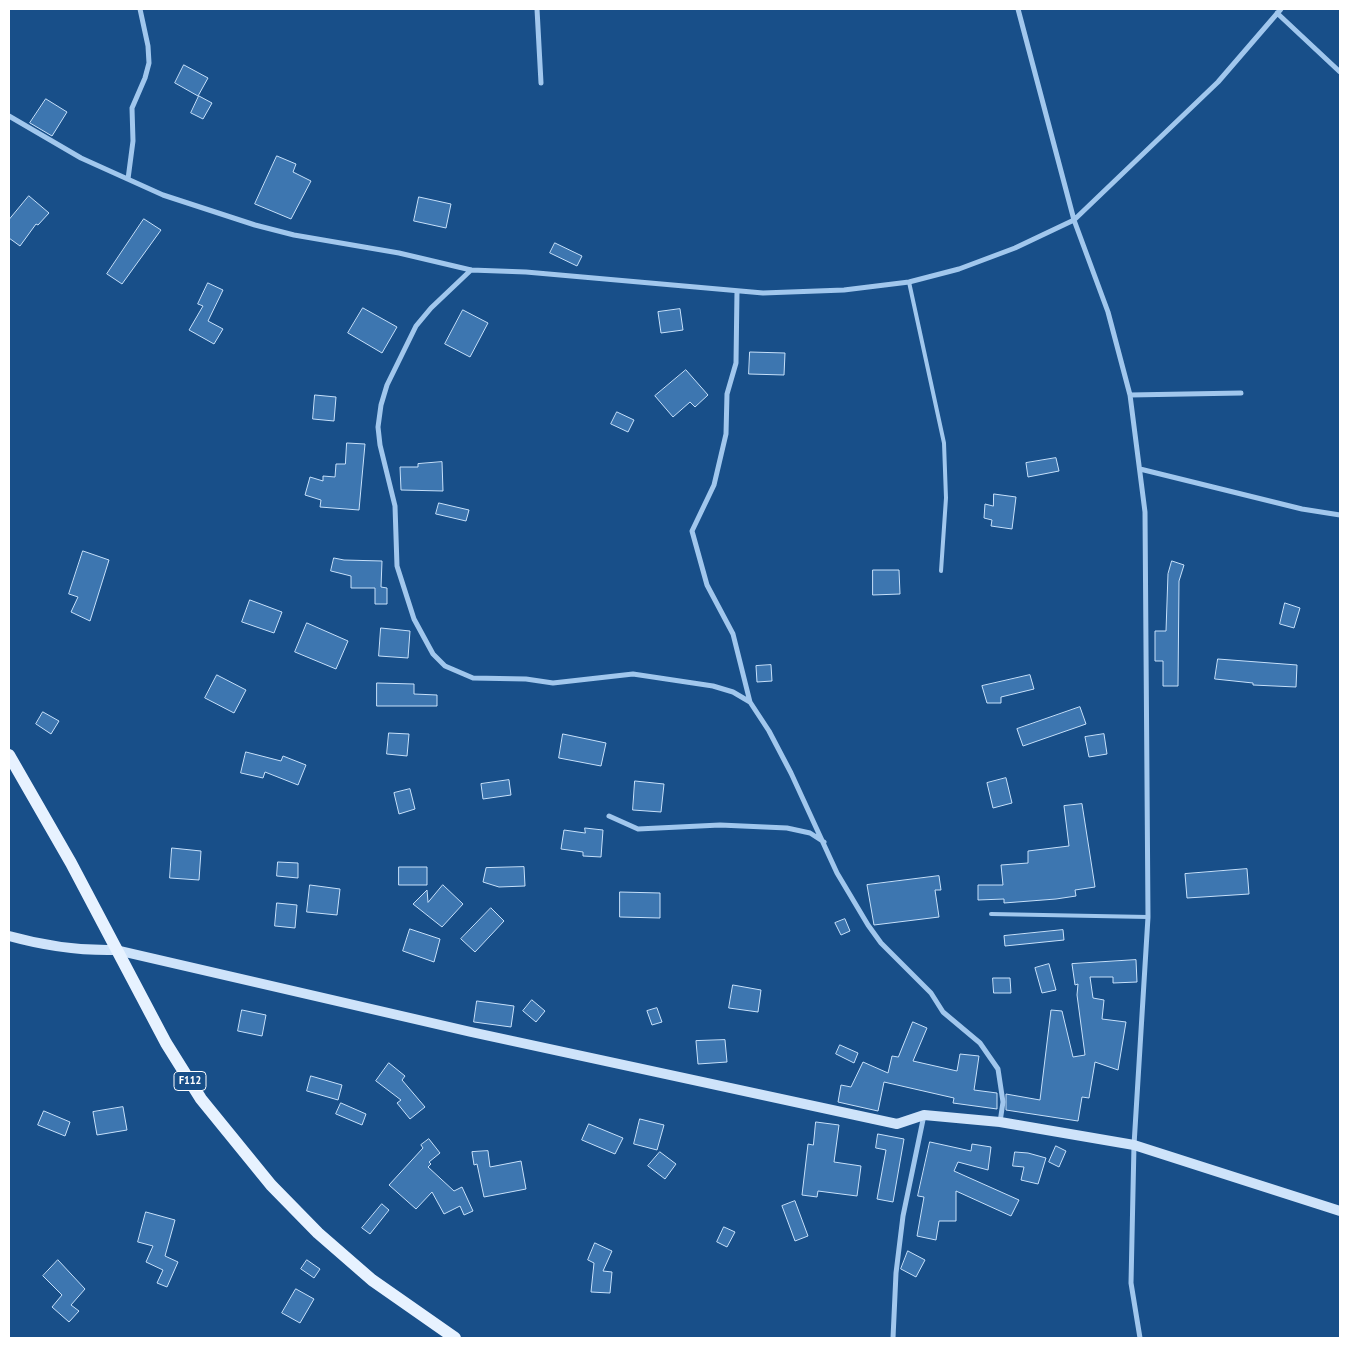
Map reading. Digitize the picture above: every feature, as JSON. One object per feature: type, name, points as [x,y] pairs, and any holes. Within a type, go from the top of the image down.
[{"type":"main road","name":"F112","points":[[9,755],[71,863],[166,1043],[201,1099],[271,1186],[318,1234],[372,1280],[455,1338]]},
{"type":"street","points":[[128,180],[133,141],[132,108],[145,78],[148,63],[148,46],[140,9]]},
{"type":"street","points":[[538,9],[541,83]]},
{"type":"street","points":[[1018,9],[1074,220],[1108,312],[1130,395],[1146,531],[1148,917],[1134,1145],[1131,1283],[1140,1338]]},
{"type":"street","points":[[9,116],[81,158],[128,180],[163,195],[255,225],[334,243],[399,252],[471,270],[526,272],[763,293],[844,290],[909,282],[959,269],[996,255],[1074,220],[1218,82],[1279,11],[1340,72]]},
{"type":"street","points":[[471,270],[431,308],[416,326],[387,386],[381,405],[378,426],[381,452],[395,506],[397,566],[414,619],[433,654],[444,666],[472,678],[526,679],[553,683],[633,674],[713,686],[733,692],[750,702]]},
{"type":"street","points":[[738,291],[736,362],[727,394],[726,434],[714,484],[692,531],[707,585],[733,634],[750,702],[769,731],[791,773],[850,898],[881,943],[931,993],[943,1012],[980,1043],[998,1069],[1003,1102],[1000,1122]]},
{"type":"street","points":[[1130,395],[1241,393]]},
{"type":"street","points":[[1140,469],[1302,509],[1340,516]]},
{"type":"street","points":[[609,816],[638,828],[710,825],[787,828],[810,833],[824,842]]},
{"type":"street","points":[[9,936],[58,949],[84,951],[116,950],[462,1030],[897,1124],[924,1116],[1000,1122],[1134,1145],[1340,1211]]},
{"type":"street","points":[[893,1338],[896,1273],[903,1216],[924,1116]]},
{"type":"lane","points":[[909,282],[944,443],[946,498],[941,571]]},
{"type":"lane","points":[[991,914],[1148,917]]},
{"type":"building","points":[[184,65],[208,78],[198,96],[175,83]]},
{"type":"building","points":[[199,96],[212,103],[203,119],[191,113]]},
{"type":"building","points":[[46,99],[67,112],[52,136],[30,123]]},
{"type":"building","points":[[277,156],[296,164],[293,172],[311,181],[291,219],[255,204]]},
{"type":"building","points":[[29,196],[49,213],[38,225],[36,224],[20,246],[9,238],[9,220]]},
{"type":"building","points":[[419,197],[451,204],[446,228],[414,221]]},
{"type":"building","points":[[144,219],[161,230],[122,284],[107,274]]},
{"type":"building","points":[[555,243],[582,256],[577,266],[550,253]]},
{"type":"building","points":[[208,283],[223,290],[208,321],[223,329],[214,344],[189,330],[203,306],[198,304]]},
{"type":"building","points":[[363,308],[397,327],[382,353],[348,333]]},
{"type":"building","points":[[680,309],[683,330],[661,333],[658,312]]},
{"type":"building","points":[[463,310],[488,323],[470,357],[445,344]]},
{"type":"building","points":[[750,352],[785,353],[784,375],[749,374]]},
{"type":"building","points":[[686,370],[708,395],[695,407],[690,402],[673,417],[655,396]]},
{"type":"building","points":[[315,395],[336,397],[334,421],[313,419]]},
{"type":"building","points":[[617,412],[634,420],[628,432],[611,424]]},
{"type":"building","points":[[347,443],[365,444],[359,510],[320,507],[321,500],[305,495],[310,477],[323,481],[323,476],[335,477],[336,464],[345,464]]},
{"type":"building","points":[[1056,458],[1059,471],[1028,477],[1026,463]]},
{"type":"building","points":[[442,462],[443,491],[401,490],[400,467],[418,467],[418,464]]},
{"type":"building","points":[[994,494],[1016,497],[1012,529],[991,526],[992,520],[984,518],[985,504],[993,506]]},
{"type":"building","points":[[439,503],[469,510],[466,521],[436,514]]},
{"type":"building","points":[[83,551],[109,560],[90,621],[71,612],[78,597],[69,594]]},
{"type":"building","points":[[334,558],[382,561],[381,587],[387,588],[387,604],[375,604],[375,588],[351,588],[351,576],[331,571]]},
{"type":"building","points":[[1172,561],[1184,565],[1179,581],[1178,686],[1163,686],[1163,661],[1155,661],[1155,631],[1166,631],[1168,574]]},
{"type":"building","points":[[873,570],[899,570],[900,594],[873,595]]},
{"type":"building","points":[[250,600],[282,612],[274,633],[242,622]]},
{"type":"building","points":[[1285,603],[1300,608],[1294,628],[1280,624]]},
{"type":"building","points":[[307,623],[348,641],[336,669],[295,652]]},
{"type":"building","points":[[381,628],[410,631],[408,658],[379,656]]},
{"type":"building","points":[[1218,659],[1297,665],[1296,687],[1253,685],[1253,683],[1215,679]]},
{"type":"building","points":[[771,665],[772,681],[757,682],[756,666]]},
{"type":"building","points":[[217,675],[246,690],[234,713],[205,698]]},
{"type":"building","points":[[1030,675],[1034,689],[1001,697],[1001,703],[987,703],[982,686]]},
{"type":"building","points":[[377,683],[414,684],[414,694],[437,695],[437,706],[377,706]]},
{"type":"building","points":[[1080,707],[1086,724],[1023,746],[1017,729]]},
{"type":"building","points":[[43,712],[59,721],[51,734],[36,724]]},
{"type":"building","points":[[389,733],[409,734],[407,756],[387,754]]},
{"type":"building","points":[[563,734],[606,743],[601,766],[559,758]]},
{"type":"building","points":[[1104,734],[1107,754],[1089,757],[1085,737]]},
{"type":"building","points":[[246,752],[281,761],[283,756],[306,765],[298,785],[265,772],[263,778],[241,773]]},
{"type":"building","points":[[1006,778],[1012,803],[993,808],[987,783]]},
{"type":"building","points":[[509,780],[511,795],[483,799],[481,784]]},
{"type":"building","points":[[635,781],[664,784],[661,812],[633,810]]},
{"type":"building","points":[[410,789],[415,809],[399,814],[394,793]]},
{"type":"building","points":[[1082,804],[1095,887],[1075,890],[1076,896],[1056,899],[1004,903],[1004,899],[978,900],[978,885],[1003,885],[1001,865],[1028,863],[1028,851],[1069,846],[1064,806]]},
{"type":"building","points":[[585,828],[603,830],[601,857],[583,856],[583,852],[561,849],[564,830],[585,833]]},
{"type":"building","points":[[172,848],[201,851],[199,880],[170,878]]},
{"type":"building","points":[[278,862],[298,863],[298,878],[277,876]]},
{"type":"building","points":[[399,867],[427,867],[427,885],[399,885]]},
{"type":"building","points":[[524,867],[525,886],[499,887],[483,882],[486,868]]},
{"type":"building","points":[[1247,869],[1249,894],[1187,898],[1185,874]]},
{"type":"building","points":[[939,876],[941,890],[935,890],[939,917],[874,925],[867,885]]},
{"type":"building","points":[[310,885],[340,889],[337,915],[307,912]]},
{"type":"building","points":[[443,885],[463,904],[442,927],[413,904],[427,890],[428,902]]},
{"type":"building","points":[[620,892],[660,893],[660,918],[620,917]]},
{"type":"building","points":[[277,903],[297,905],[295,928],[275,926]]},
{"type":"building","points":[[491,908],[504,921],[475,952],[461,939]]},
{"type":"building","points":[[845,919],[850,931],[841,935],[835,923]]},
{"type":"building","points":[[410,929],[440,939],[434,962],[403,951]]},
{"type":"building","points":[[1063,930],[1064,940],[1005,946],[1004,936]]},
{"type":"building","points":[[1136,960],[1137,982],[1113,983],[1113,977],[1090,977],[1093,998],[1104,1000],[1102,1019],[1126,1022],[1118,1070],[1095,1062],[1089,1098],[1082,1097],[1078,1121],[1006,1110],[1006,1094],[1040,1100],[1051,1010],[1062,1011],[1073,1057],[1085,1055],[1077,995],[1078,984],[1075,985],[1072,964]]},
{"type":"building","points":[[1049,964],[1056,990],[1042,993],[1035,968]]},
{"type":"building","points":[[993,978],[1010,978],[1011,993],[994,993]]},
{"type":"building","points":[[733,985],[761,990],[758,1012],[729,1008]]},
{"type":"building","points":[[532,1000],[545,1011],[536,1022],[523,1011]]},
{"type":"building","points":[[477,1001],[514,1006],[511,1027],[474,1022]]},
{"type":"building","points":[[657,1008],[662,1022],[652,1025],[647,1011]]},
{"type":"building","points":[[242,1010],[266,1015],[262,1036],[238,1031]]},
{"type":"building","points":[[913,1022],[927,1028],[913,1061],[957,1071],[960,1054],[979,1056],[974,1090],[997,1093],[997,1109],[953,1103],[954,1098],[884,1082],[878,1111],[838,1102],[841,1085],[851,1087],[863,1062],[888,1073],[892,1056],[898,1057]]},
{"type":"building","points":[[725,1040],[727,1062],[698,1064],[696,1041]]},
{"type":"building","points":[[840,1045],[858,1053],[854,1063],[836,1054]]},
{"type":"building","points":[[389,1063],[405,1076],[402,1080],[425,1107],[410,1119],[397,1103],[401,1100],[376,1081]]},
{"type":"building","points":[[311,1076],[342,1085],[338,1100],[307,1091]]},
{"type":"building","points":[[341,1103],[366,1114],[362,1125],[336,1114]]},
{"type":"building","points":[[123,1107],[127,1130],[97,1135],[93,1112]]},
{"type":"building","points":[[44,1111],[70,1122],[65,1136],[38,1125]]},
{"type":"building","points":[[640,1119],[664,1125],[657,1150],[634,1144]]},
{"type":"building","points":[[816,1122],[839,1125],[834,1162],[861,1166],[857,1196],[818,1191],[817,1197],[802,1195],[808,1144],[813,1145]]},
{"type":"building","points":[[589,1124],[623,1138],[615,1154],[582,1140]]},
{"type":"building","points":[[878,1134],[904,1139],[893,1202],[877,1199],[886,1150],[876,1148]]},
{"type":"building","points":[[429,1139],[440,1153],[429,1162],[431,1164],[428,1167],[454,1191],[462,1187],[473,1211],[464,1215],[460,1206],[444,1214],[432,1192],[416,1209],[389,1185],[423,1148],[421,1145]]},
{"type":"building","points":[[930,1142],[971,1151],[972,1144],[991,1147],[988,1170],[958,1162],[954,1171],[1019,1200],[1011,1216],[956,1191],[956,1221],[939,1221],[936,1240],[917,1236],[924,1197],[918,1196]]},
{"type":"building","points":[[1056,1146],[1066,1151],[1059,1167],[1049,1162]]},
{"type":"building","points":[[488,1151],[490,1167],[521,1161],[526,1189],[484,1197],[477,1164],[474,1165],[472,1152]]},
{"type":"building","points":[[660,1152],[676,1164],[665,1179],[648,1166]]},
{"type":"building","points":[[1015,1152],[1046,1158],[1038,1184],[1021,1180],[1024,1167],[1013,1166]]},
{"type":"building","points":[[795,1201],[808,1236],[795,1241],[782,1206]]},
{"type":"building","points":[[382,1204],[389,1210],[370,1234],[362,1228]]},
{"type":"building","points":[[146,1212],[175,1220],[165,1256],[178,1262],[167,1287],[157,1283],[163,1270],[146,1262],[153,1246],[138,1242]]},
{"type":"building","points":[[724,1227],[735,1232],[727,1247],[717,1242]]},
{"type":"building","points":[[595,1243],[612,1251],[603,1271],[612,1272],[610,1293],[591,1292],[594,1263],[588,1260]]},
{"type":"building","points":[[908,1251],[925,1260],[916,1277],[901,1269]]},
{"type":"building","points":[[58,1260],[85,1289],[71,1305],[79,1311],[69,1322],[52,1307],[62,1295],[43,1276]]},
{"type":"building","points":[[307,1260],[320,1269],[314,1278],[301,1269]]},
{"type":"building","points":[[296,1289],[314,1299],[300,1323],[282,1313]]}]
